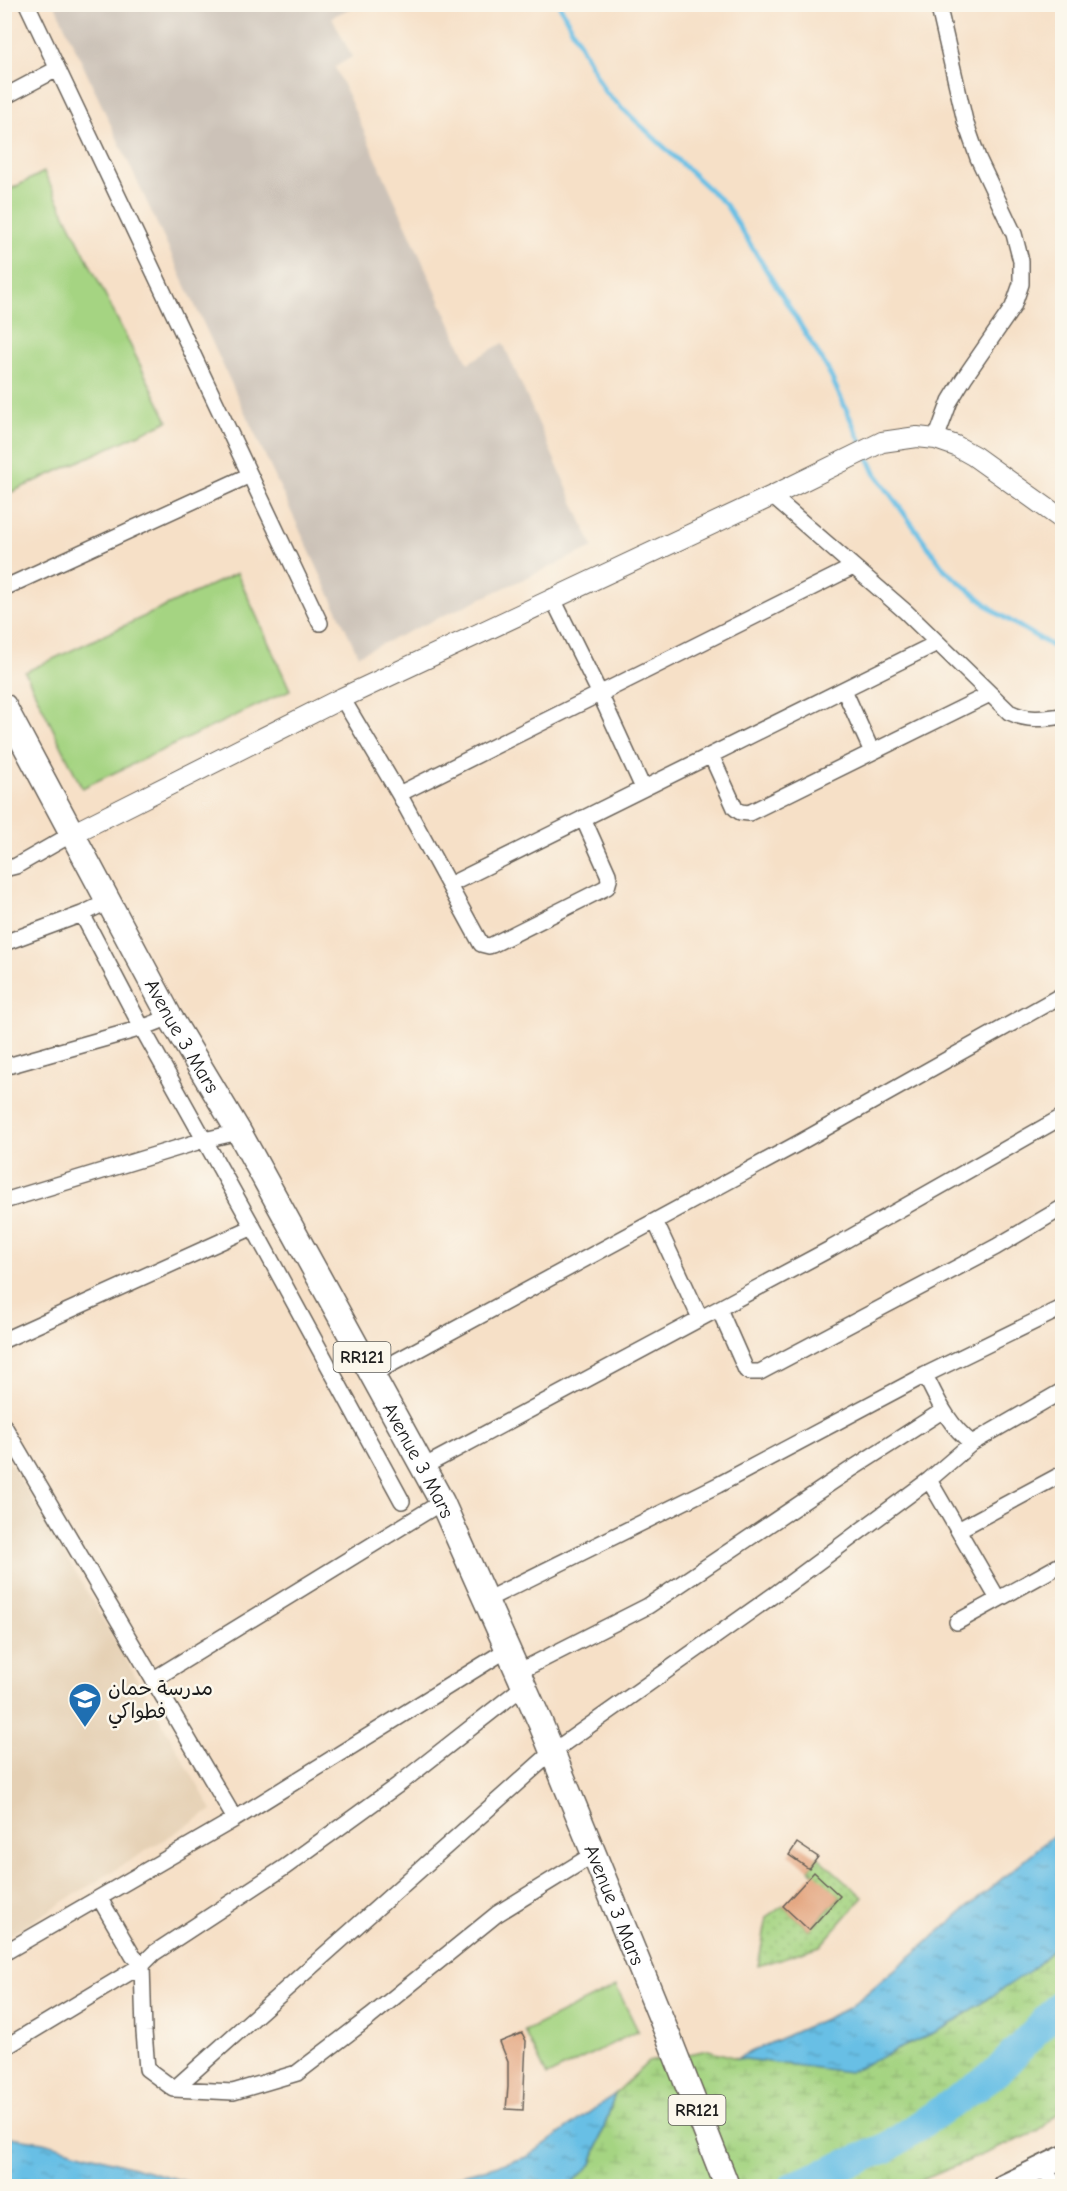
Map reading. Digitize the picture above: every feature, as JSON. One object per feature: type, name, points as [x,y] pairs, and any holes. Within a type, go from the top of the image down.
[{"type":"main road","name":"Avenue 3 Mars","points":[[4,706],[170,1017],[239,1131],[442,1502],[552,1752],[667,2032],[727,2187]]},
{"type":"main road","points":[[1004,2187],[1053,2163]]},
{"type":"street","points":[[27,4],[320,623]]},
{"type":"street","points":[[936,439],[950,401],[1013,307],[1021,284],[1021,261],[1014,234],[978,158],[965,121],[938,4]]},
{"type":"street","points":[[4,97],[57,69]]},
{"type":"street","points":[[4,869],[16,866],[72,834],[342,698],[882,442],[916,437],[936,439],[956,446],[974,456],[1062,519]]},
{"type":"street","points":[[4,588],[250,475]]},
{"type":"street","points":[[772,496],[906,612],[1009,712],[1020,718],[1032,720],[1062,716]]},
{"type":"street","points":[[399,794],[853,567]]},
{"type":"street","points":[[552,597],[644,788]]},
{"type":"street","points":[[449,885],[937,643]]},
{"type":"street","points":[[844,690],[872,752]]},
{"type":"street","points":[[711,755],[735,807],[745,813],[755,812],[990,694]]},
{"type":"street","points":[[342,698],[399,794],[481,944],[489,946],[607,887],[609,880],[583,818]]},
{"type":"street","points":[[4,943],[82,914],[109,901]]},
{"type":"street","points":[[82,914],[142,1028],[402,1501]]},
{"type":"street","points":[[371,1375],[655,1221],[1062,995]]},
{"type":"street","points":[[4,1066],[142,1028],[170,1017]]},
{"type":"street","points":[[423,1467],[830,1249],[1062,1117]]},
{"type":"street","points":[[4,1200],[239,1131]]},
{"type":"street","points":[[719,1309],[746,1370],[760,1372],[996,1247],[1062,1208]]},
{"type":"street","points":[[655,1221],[700,1318]]},
{"type":"street","points":[[4,1340],[253,1227]]},
{"type":"street","points":[[486,1600],[718,1485],[925,1375],[1062,1308]]},
{"type":"street","points":[[925,1375],[942,1411],[952,1425],[972,1443]]},
{"type":"street","points":[[174,2089],[552,1752],[775,1594],[929,1479],[972,1443],[1062,1391]]},
{"type":"street","points":[[4,2048],[142,1965],[154,1953],[285,1867],[398,1785],[521,1679],[648,1606],[942,1411]]},
{"type":"street","points":[[4,1426],[235,1819]]},
{"type":"street","points":[[958,1530],[1062,1473]]},
{"type":"street","points":[[929,1479],[998,1599]]},
{"type":"street","points":[[154,1679],[442,1502]]},
{"type":"street","points":[[957,1622],[1062,1564]]},
{"type":"street","points":[[4,1953],[235,1819],[508,1649]]},
{"type":"street","points":[[100,1899],[133,1956],[142,1965],[147,2068],[174,2089],[233,2092],[297,2073],[370,2018],[497,1914],[594,1854]]},
{"type":"street","points":[[1053,2163],[1056,2187]]},
{"type":"shaded area","points":[[55,5],[357,5],[332,17],[352,57],[335,67],[468,363],[503,343],[593,547],[358,655]]},
{"type":"shaded area","name":"مدرسة حمان فطواكي","points":[[5,1454],[212,1810],[5,1938]]},
{"type":"green space","points":[[44,172],[168,421],[5,495],[5,192]]},
{"type":"green space","points":[[237,573],[290,690],[82,788],[25,672]]},
{"type":"green space","points":[[818,1857],[863,1897],[820,1946],[758,1966],[767,1917],[783,1906],[809,1930],[840,1897],[809,1869]]},
{"type":"green space","points":[[1062,1941],[1062,2109],[1039,2131],[908,2186],[568,2186],[592,2164],[615,2094],[648,2062],[708,2050],[737,2058],[1031,1970]]},
{"type":"green space","points":[[616,1986],[638,2031],[547,2076],[525,2031]]},
{"type":"water","points":[[1062,1828],[1062,1941],[1031,1970],[946,2027],[849,2072],[737,2058],[849,2008]]},
{"type":"water","points":[[615,2094],[592,2164],[568,2186],[423,2186],[527,2157]]},
{"type":"water","points":[[4,2136],[43,2142],[195,2184],[219,2186],[5,2186]]},
{"type":"building","points":[[797,1843],[818,1857],[809,1869],[789,1855]]},
{"type":"building","points":[[814,1872],[840,1896],[809,1930],[783,1906]]},
{"type":"building","points":[[522,2033],[526,2041],[523,2110],[506,2109],[508,2062],[500,2042]]},
{"type":"waterway","points":[[559,4],[605,92],[726,205],[827,368],[863,446]]},
{"type":"waterway","points":[[867,455],[875,473],[945,570],[997,613],[1062,652]]},
{"type":"waterway","points":[[794,2186],[888,2147],[997,2072],[1062,2003]]},
{"type":"place","name":"مدرسة حمان فطواكي","points":[[85,1728]]}]
